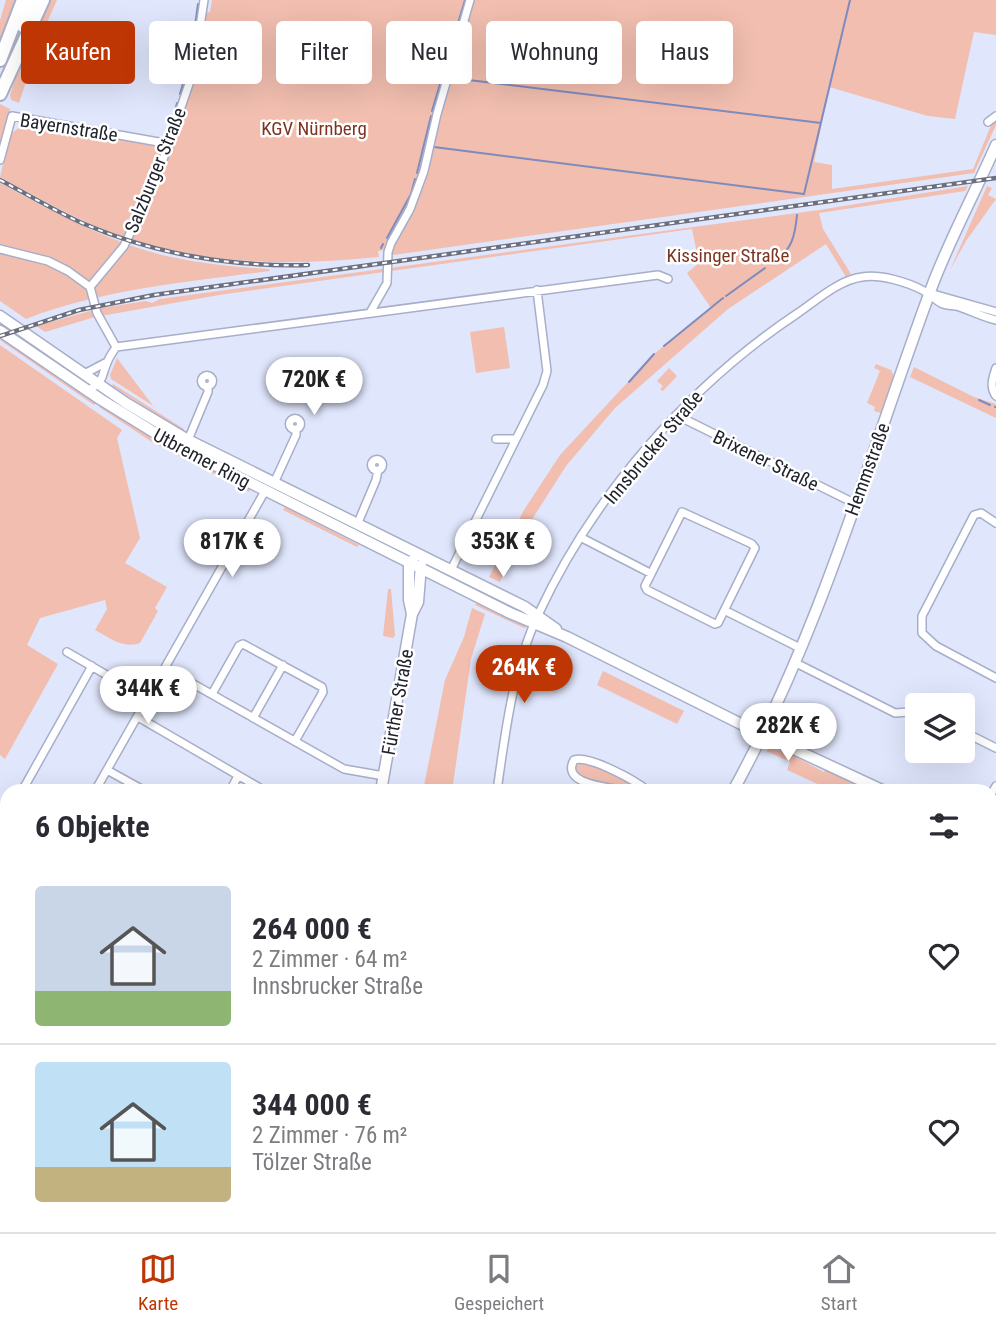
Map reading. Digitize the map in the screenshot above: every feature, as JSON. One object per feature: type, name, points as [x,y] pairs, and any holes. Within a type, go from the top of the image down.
[{"type":"highway","points":[[0,60],[23,0]]},
{"type":"highway","points":[[0,77],[32,0]]},
{"type":"highway","points":[[0,94],[43,0]]},
{"type":"street","name":"Salzburger Straße","points":[[90,287],[131,233],[170,144],[190,81],[204,0]]},
{"type":"street","points":[[371,312],[387,283],[391,243],[410,209],[424,171],[470,0]]},
{"type":"street","name":"Bayernstraße","points":[[0,160],[12,116],[170,144]]},
{"type":"street","points":[[988,122],[996,116]]},
{"type":"street","name":"Hemmstraße","points":[[737,784],[800,648],[856,504],[929,294],[996,145]]},
{"type":"street","points":[[0,249],[48,261],[90,287],[97,313],[116,347]]},
{"type":"street","points":[[116,347],[658,275],[668,279]]},
{"type":"street","name":"Innsbrucker Straße","points":[[498,784],[509,710],[536,620],[582,538],[624,476],[676,415],[721,370],[768,333],[851,279],[874,276],[922,289],[929,294]]},
{"type":"street","points":[[451,570],[543,385],[547,371],[537,290]]},
{"type":"street","points":[[929,294],[996,312]]},
{"type":"street","points":[[929,294],[941,304],[953,305],[996,320]]},
{"type":"street","name":"Utbremer Ring","points":[[0,316],[99,384],[188,440],[525,607],[536,620]]},
{"type":"street","name":"Utbremer Ring","points":[[0,331],[152,431],[265,491],[422,570],[536,620],[762,734],[869,784]]},
{"type":"street","points":[[87,390],[99,384],[116,347]]},
{"type":"street","points":[[85,374],[107,362]]},
{"type":"street","points":[[996,368],[991,382],[996,396]]},
{"type":"street","name":"Utbremer Ring","points":[[188,440],[208,387]]},
{"type":"street","name":"Brixener Straße","points":[[676,415],[856,504]]},
{"type":"street","name":"Utbremer Ring","points":[[274,483],[296,435],[296,429]]},
{"type":"street","points":[[496,439],[516,439]]},
{"type":"street","points":[[357,525],[378,470]]},
{"type":"street","points":[[100,784],[265,491]]},
{"type":"street","points":[[996,510],[993,521],[977,513],[922,616],[922,633],[936,646],[996,678]]},
{"type":"street","points":[[682,512],[752,544],[755,553],[726,611],[721,621],[715,624],[645,586],[682,512]]},
{"type":"street","points":[[582,538],[650,573]]},
{"type":"street","points":[[409,563],[419,555]]},
{"type":"street","name":"Fürther Straße","points":[[382,784],[412,614],[418,602],[422,570],[419,555]]},
{"type":"street","name":"Fürther Straße","points":[[409,563],[409,600],[412,614]]},
{"type":"street","points":[[726,611],[800,648]]},
{"type":"street","points":[[212,694],[239,646],[243,645],[283,665],[322,688],[323,692],[295,741]]},
{"type":"street","points":[[67,652],[148,699]]},
{"type":"street","points":[[794,662],[895,713],[905,712]]},
{"type":"street","points":[[253,718],[283,665]]},
{"type":"street","points":[[26,784],[92,666]]},
{"type":"street","points":[[165,668],[344,769],[384,776]]},
{"type":"street","points":[[138,717],[252,784]]},
{"type":"street","points":[[975,737],[996,747]]},
{"type":"street","points":[[595,784],[578,780],[571,771],[574,760],[586,759],[636,784]]},
{"type":"street","points":[[107,770],[132,784]]},
{"type":"street","points":[[234,784],[238,776]]},
{"type":"green space","points":[[6,0],[19,0],[0,49],[0,20]]},
{"type":"green space","points":[[49,0],[57,0],[48,21],[39,21]]},
{"type":"green space","name":"KGV Nürnberg","points":[[212,0],[996,0],[996,35],[974,32],[955,119],[928,116],[829,87],[814,162],[832,165],[832,189],[973,169],[992,123],[996,120],[996,125],[974,173],[393,255],[393,249],[378,251],[379,257],[305,262],[235,260],[166,249],[95,226],[0,177],[10,134],[26,123],[172,147],[192,84],[262,84],[262,21],[205,21],[206,13],[210,12]]},
{"type":"green space","points":[[21,62],[21,84],[25,84],[19,103],[11,100],[10,95]]},
{"type":"green space","points":[[0,104],[10,109],[10,118],[0,150]]},
{"type":"green space","points":[[0,183],[79,224],[141,249],[188,260],[270,271],[178,283],[85,300],[26,319],[0,301],[0,250],[12,255],[18,250],[0,244]]},
{"type":"green space","name":"Kissinger Straße","points":[[968,186],[965,191],[819,213],[823,229],[851,274],[846,277],[826,244],[728,309],[615,408],[566,466],[524,532],[500,582],[489,577],[524,510],[560,455],[654,354],[711,308],[687,273],[699,263],[692,229],[219,295],[95,317],[45,332],[36,326],[101,308],[146,301],[152,303],[160,299],[819,210]]},
{"type":"green space","points":[[987,186],[992,188],[988,195],[996,199],[966,241],[950,270]]},
{"type":"green space","points":[[504,327],[510,368],[476,373],[470,332]]},
{"type":"green space","points":[[3,339],[96,402],[94,405],[0,340]]},
{"type":"green space","points":[[0,345],[122,430],[117,438],[140,538],[125,563],[167,587],[155,608],[158,611],[140,643],[122,644],[95,630],[107,609],[105,600],[40,618],[27,645],[58,664],[5,759],[0,755]]},
{"type":"green space","points":[[117,358],[153,406],[111,379]]},
{"type":"green space","points":[[876,364],[891,370],[894,376],[881,413],[874,411],[875,407],[867,403],[880,371],[874,368]]},
{"type":"green space","points":[[914,367],[974,397],[996,404],[996,418],[910,377]]},
{"type":"green space","points":[[669,368],[677,376],[663,391],[660,389],[663,386],[657,381]]},
{"type":"green space","points":[[113,384],[184,429],[183,431],[112,386]]},
{"type":"green space","points":[[101,404],[154,440],[240,482],[250,489],[249,492],[152,442],[99,407]]},
{"type":"green space","points":[[285,507],[359,545],[357,547],[283,510]]},
{"type":"green space","points":[[388,589],[391,589],[395,635],[393,638],[383,636]]},
{"type":"green space","points":[[477,603],[523,623],[526,629],[475,605]]},
{"type":"green space","points":[[472,608],[485,614],[471,659],[453,784],[424,784],[445,680],[464,637]]},
{"type":"green space","points":[[603,671],[684,711],[677,724],[597,685]]},
{"type":"green space","points":[[771,748],[792,755],[824,772],[826,768],[859,784],[818,784],[787,770],[790,762],[766,751]]},
{"type":"green space","points":[[583,761],[633,784],[601,784],[588,780],[574,773],[575,763]]},
{"type":"waterway","points":[[459,21],[465,0]]},
{"type":"waterway","points":[[804,194],[850,0]]},
{"type":"waterway","points":[[180,94],[191,56],[198,4]]},
{"type":"waterway","points":[[472,80],[821,123]]},
{"type":"waterway","points":[[432,111],[440,84]]},
{"type":"waterway","points":[[174,115],[177,103]]},
{"type":"waterway","points":[[417,173],[431,116]]},
{"type":"waterway","points":[[434,147],[804,194]]},
{"type":"waterway","points":[[387,238],[411,194],[415,179]]},
{"type":"waterway","points":[[775,261],[792,241],[797,215]]},
{"type":"waterway","points":[[381,248],[383,244]]},
{"type":"waterway","points":[[726,296],[765,268]]},
{"type":"waterway","points":[[664,346],[723,298]]},
{"type":"waterway","points":[[629,382],[654,354]]},
{"type":"waterway","points":[[979,400],[990,405]]},
{"type":"railway","points":[[0,336],[79,310],[154,295],[996,178]]},
{"type":"railway","points":[[0,180],[82,223],[137,243],[221,261],[308,265]]}]
